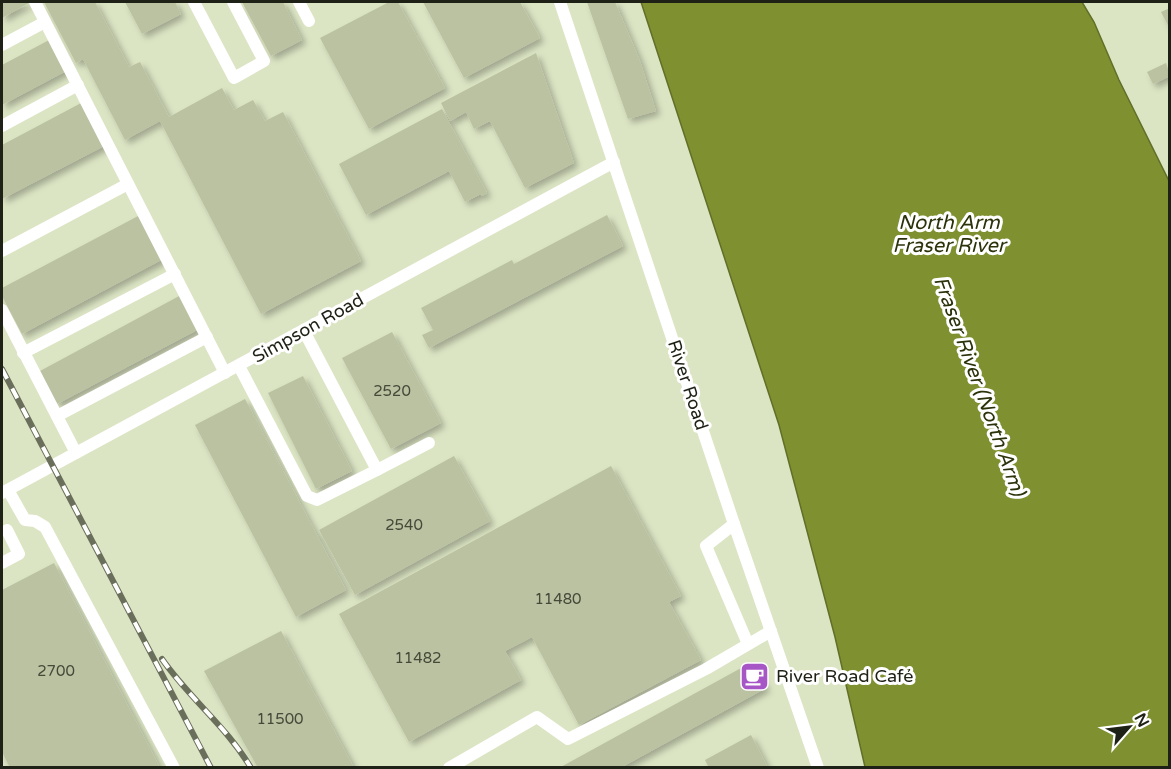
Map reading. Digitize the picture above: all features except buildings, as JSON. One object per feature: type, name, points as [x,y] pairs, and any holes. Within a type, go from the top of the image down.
[{"type":"street","points":[[35,2],[225,373]]},
{"type":"street","points":[[194,2],[234,78],[264,61],[234,2]]},
{"type":"street","points":[[299,2],[309,21]]},
{"type":"street","name":"River Road","points":[[560,2],[818,768]]},
{"type":"street","points":[[2,45],[45,22]]},
{"type":"street","points":[[2,126],[78,85]]},
{"type":"street","name":"Simpson Road","points":[[5,492],[614,162]]},
{"type":"street","points":[[2,251],[128,184]]},
{"type":"street","points":[[24,352],[174,274]]},
{"type":"street","points":[[2,310],[76,453]]},
{"type":"street","points":[[304,331],[376,470]]},
{"type":"street","points":[[57,416],[207,338]]},
{"type":"street","points":[[239,366],[307,496],[317,500],[429,443]]},
{"type":"street","points":[[5,492],[25,520]]},
{"type":"street","points":[[2,563],[19,554],[4,531],[25,520],[35,521],[45,527],[174,768]]},
{"type":"street","points":[[734,524],[706,546],[748,644]]},
{"type":"street","points":[[449,768],[537,717],[568,739],[706,669],[771,631]]},
{"type":"water","name":"North Arm Fraser River","points":[[641,2],[1082,2],[1094,22],[1119,80],[1169,181],[1169,767],[865,767],[835,637],[779,425]]},
{"type":"railway","points":[[2,369],[211,768]]},
{"type":"railway","points":[[162,659],[231,739],[251,768]]},
{"type":"place","name":"River Road Café","points":[[755,676]]},
{"type":"water label","name":"Fraser River (North Arm)","points":[[980,386]]}]
